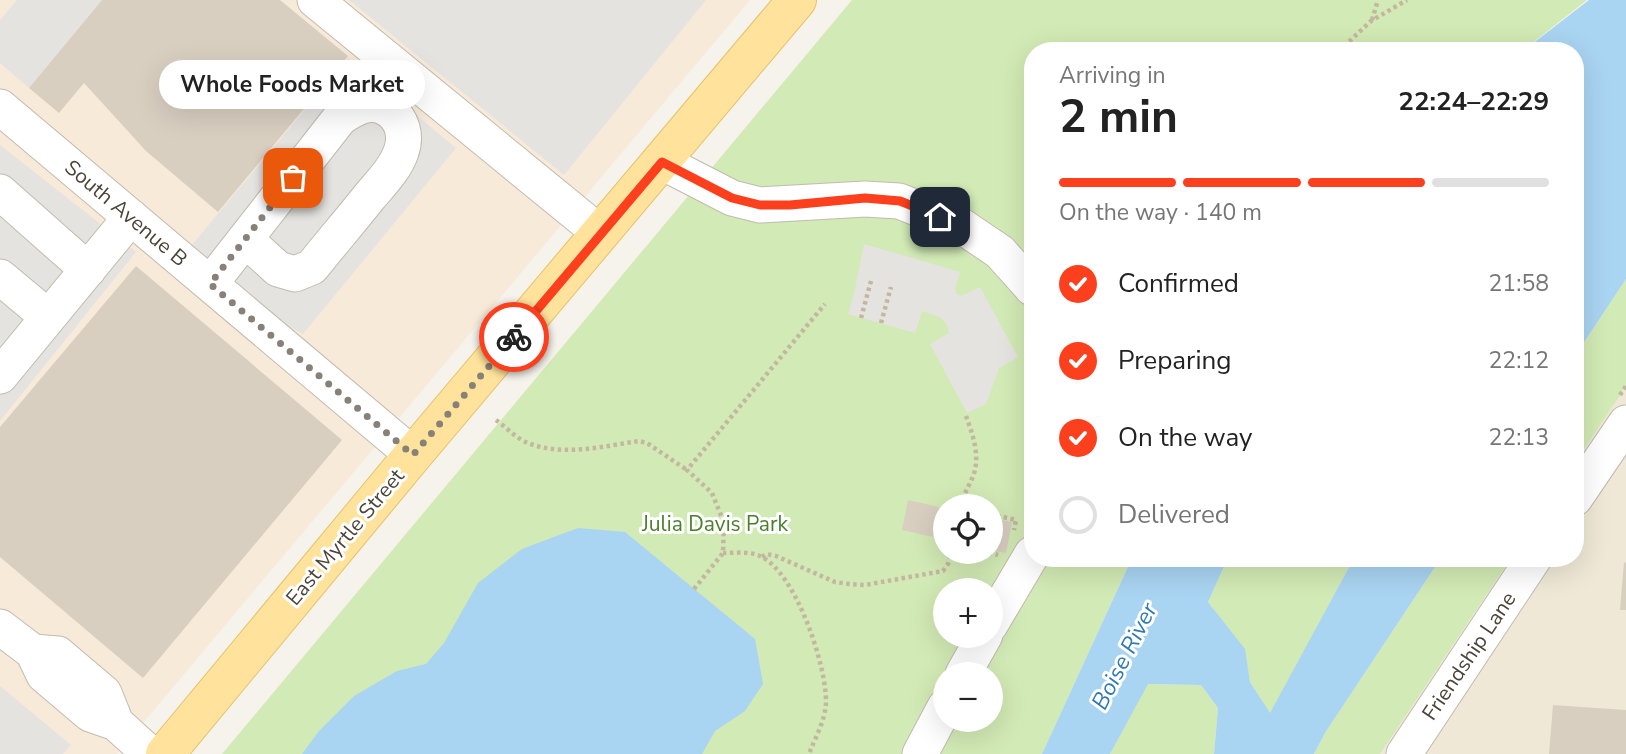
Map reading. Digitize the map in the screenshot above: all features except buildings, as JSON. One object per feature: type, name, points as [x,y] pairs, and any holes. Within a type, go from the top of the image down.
[{"type":"main road","name":"East Myrtle Street","points":[[165,754],[797,0]]},
{"type":"street","points":[[315,0],[600,233]]},
{"type":"street","points":[[210,284],[340,118],[355,108],[368,104],[382,105],[399,117],[404,132],[402,151],[391,170],[312,267],[295,274],[278,269],[246,239]]},
{"type":"street","name":"South Avenue B","points":[[0,107],[413,455]]},
{"type":"street","points":[[662,162],[732,198],[760,205],[865,198],[900,201],[960,225],[1000,253],[1024,279]]},
{"type":"street","points":[[0,192],[88,270]]},
{"type":"street","points":[[0,376],[131,217]]},
{"type":"street","points":[[0,277],[48,317]]},
{"type":"street","points":[[1584,485],[1626,423]]},
{"type":"street","points":[[1003,589],[1017,550]]},
{"type":"street","name":"Friendship Lane","points":[[1404,754],[1528,567]]},
{"type":"street","points":[[0,627],[33,652],[44,675],[90,714],[116,723],[150,754]]},
{"type":"street","points":[[920,754],[933,730]]},
{"type":"path","points":[[1371,21],[1378,0]]},
{"type":"path","points":[[1349,42],[1371,21],[1407,0]]},
{"type":"path","points":[[861,318],[871,281]]},
{"type":"path","points":[[881,323],[891,287]]},
{"type":"path","points":[[687,470],[825,304]]},
{"type":"path","points":[[963,494],[975,471],[976,460],[974,438],[965,416]]},
{"type":"path","points":[[496,420],[527,443],[554,448],[573,450],[639,441],[647,443],[687,470],[712,494],[724,523],[723,553],[694,589]]},
{"type":"path","points":[[1003,517],[1016,520],[1017,550]]},
{"type":"path","points":[[723,553],[776,556],[811,569],[835,582],[865,585],[943,570],[948,564]]},
{"type":"path","points":[[762,556],[782,575],[798,604],[811,631],[825,682],[826,706],[822,724],[809,754]]},
{"type":"shaded area","points":[[0,0],[750,0],[117,754],[0,754]]},
{"type":"shaded area","points":[[17,0],[102,0],[29,88],[0,63],[0,20]]},
{"type":"shaded area","points":[[349,0],[706,0],[564,175]]},
{"type":"shaded area","points":[[348,58],[456,148],[303,334],[276,319],[191,246]]},
{"type":"shaded area","points":[[0,145],[136,252],[0,421]]},
{"type":"shaded area","points":[[864,244],[960,272],[955,289],[961,296],[980,287],[1018,357],[999,368],[986,404],[967,413],[930,344],[949,333],[947,325],[940,317],[922,311],[915,333],[848,314]]},
{"type":"shaded area","points":[[1626,331],[1626,754],[1349,754],[1471,567],[1584,567],[1584,395]]},
{"type":"shaded area","points":[[0,686],[71,745],[63,754],[0,754]]},
{"type":"green space","name":"Julia Davis Park","points":[[852,0],[1587,0],[1533,42],[1024,42],[1024,567],[1128,567],[1042,754],[222,754]]},
{"type":"green space","points":[[1626,279],[1626,386],[1584,449],[1584,342]]},
{"type":"green space","points":[[1224,567],[1349,567],[1270,714],[1250,682],[1244,649],[1208,602]]},
{"type":"green space","points":[[1435,567],[1505,567],[1380,754],[1314,754],[1325,733]]},
{"type":"green space","points":[[1147,684],[1201,685],[1218,708],[1214,754],[1110,754]]},
{"type":"water","points":[[1589,0],[1626,0],[1626,279],[1584,342],[1584,42],[1535,42]]},
{"type":"water","points":[[578,528],[625,532],[755,639],[763,684],[745,711],[715,731],[702,754],[302,754],[319,731],[354,696],[397,671],[426,664],[444,643],[478,583],[522,549]]},
{"type":"water","name":"Boise River","points":[[1128,567],[1224,567],[1208,602],[1245,649],[1250,682],[1270,713],[1349,567],[1435,567],[1325,733],[1314,754],[1214,754],[1218,708],[1201,685],[1148,684],[1110,754],[1042,754]]},
{"type":"way so far","points":[[293,178],[210,284],[413,455],[514,337]]},
{"type":"place","name":"Whole Foods Market","points":[[293,178]]},
{"type":"route","points":[[514,337],[662,162],[732,198],[760,205],[865,198],[900,201],[940,217]]}]
